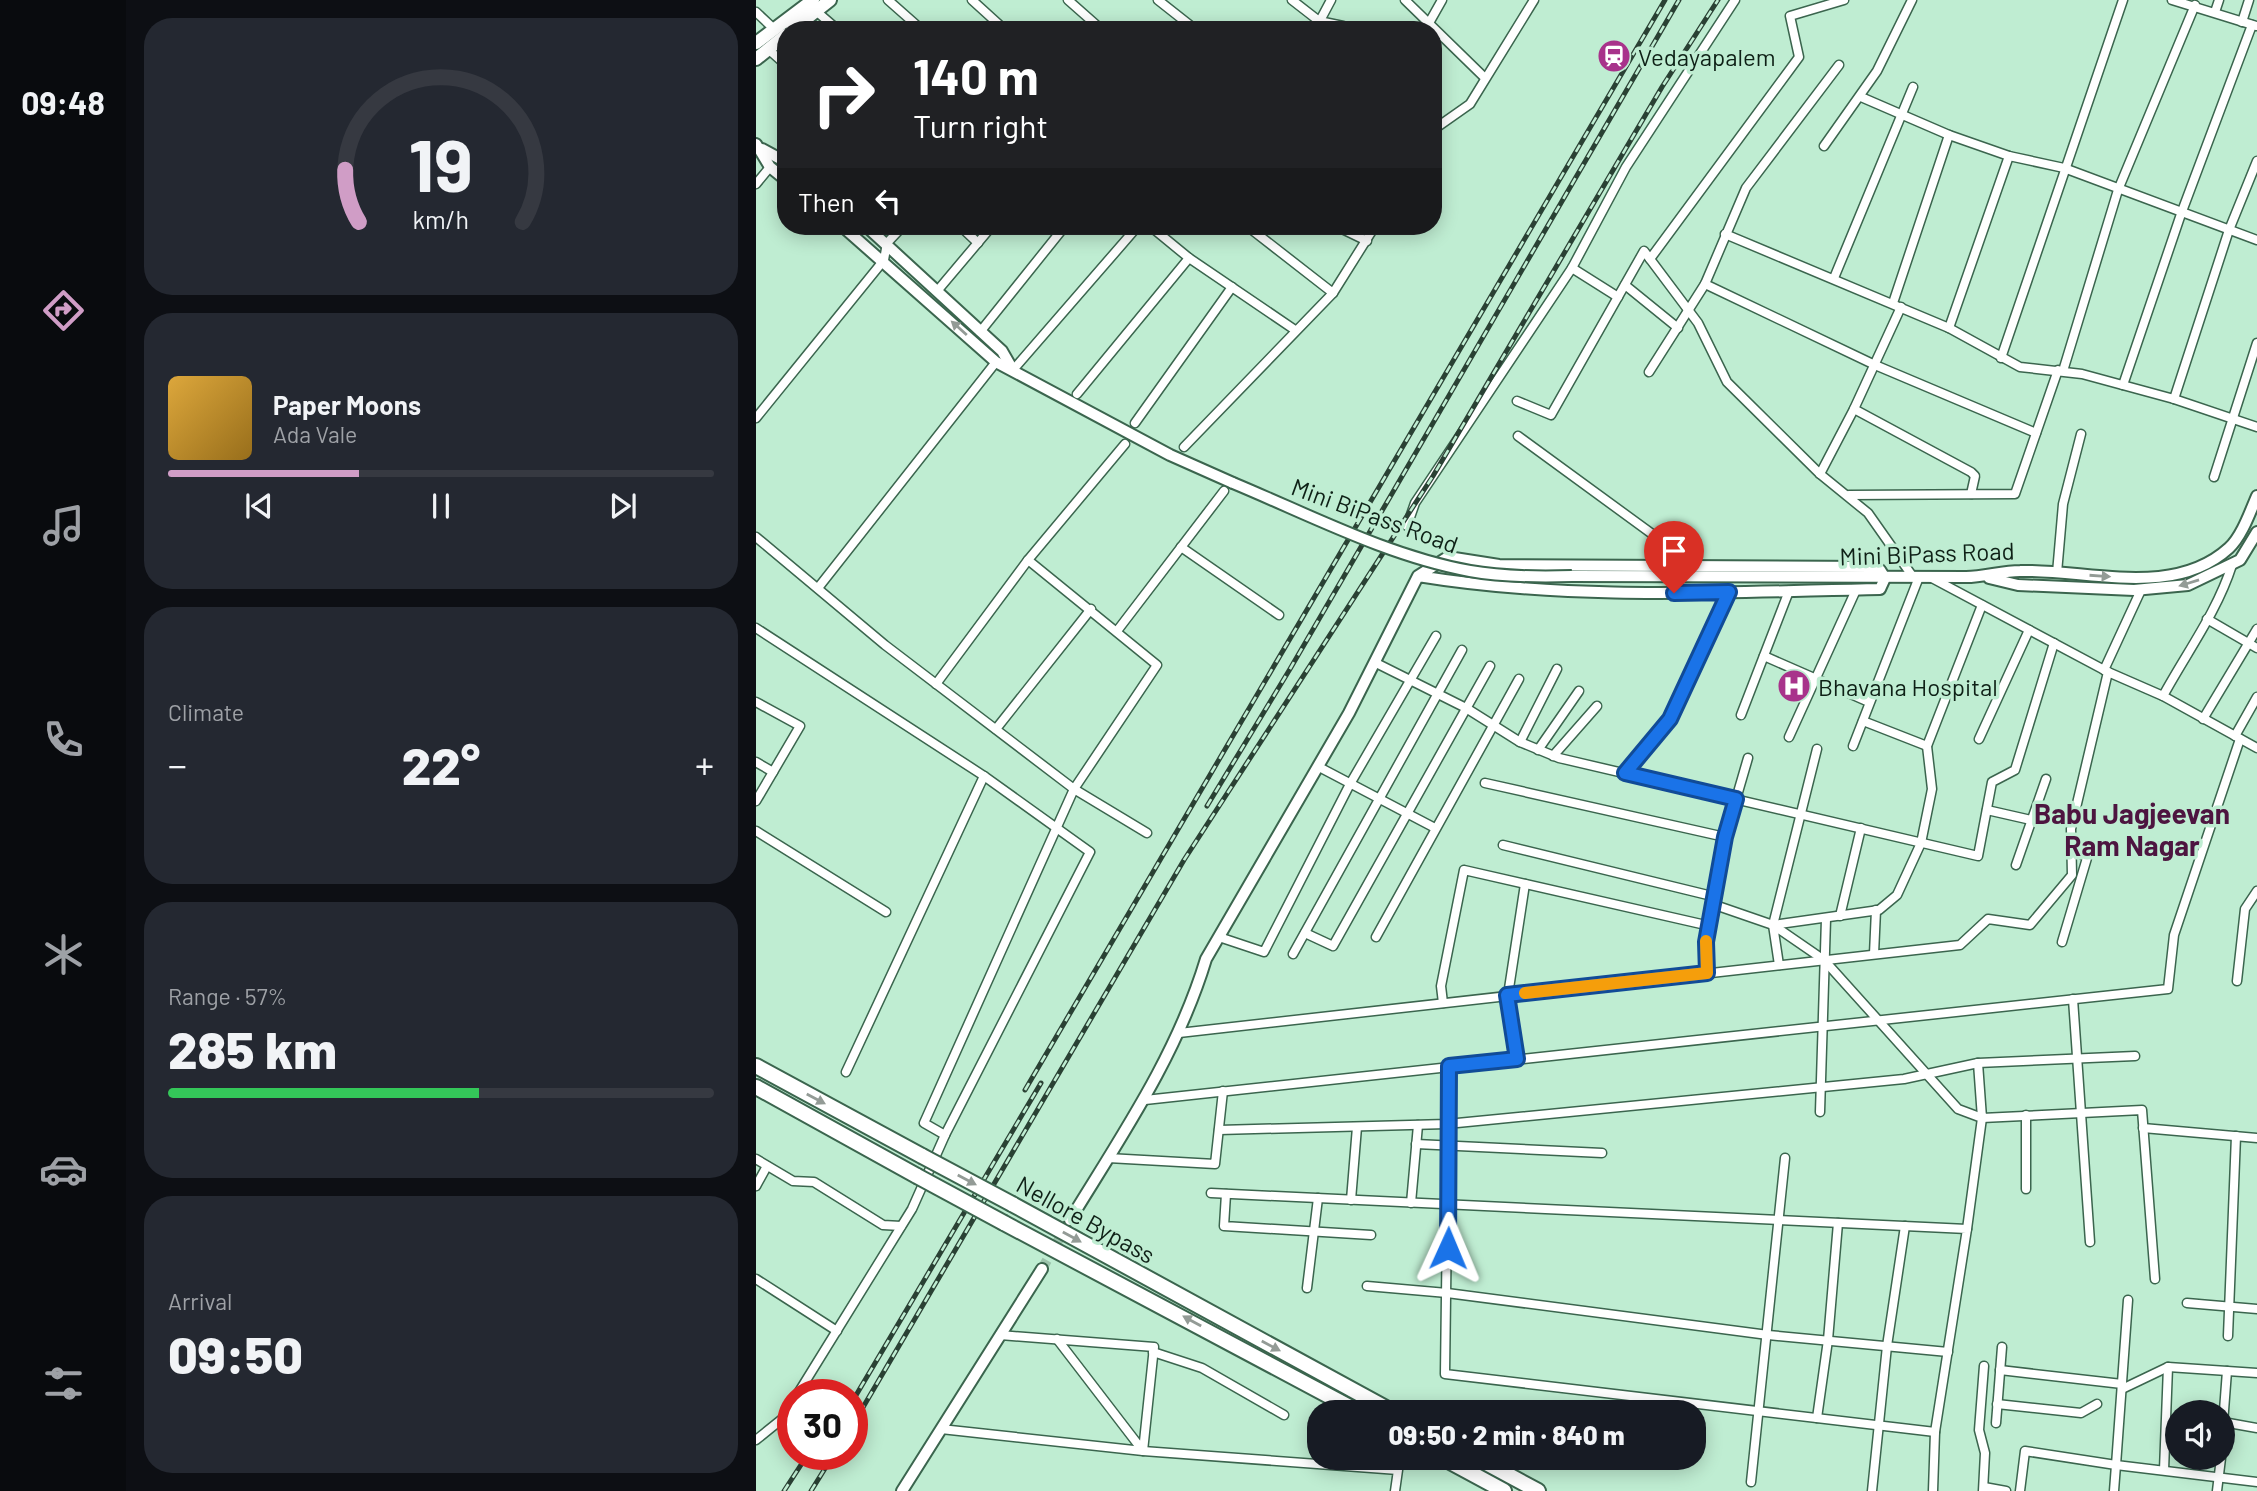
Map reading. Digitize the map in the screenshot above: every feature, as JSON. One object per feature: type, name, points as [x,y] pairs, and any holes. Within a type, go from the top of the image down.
[{"type":"highway","name":"Nellore Bypass","points":[[756,1066],[1371,1400]]},
{"type":"highway","name":"Nellore Bypass","points":[[756,1087],[1336,1400]]},
{"type":"highway","points":[[1465,1470],[1504,1491]]},
{"type":"highway","points":[[1499,1470],[1538,1491]]},
{"type":"main road","points":[[787,21],[830,0]]},
{"type":"main road","points":[[800,21],[815,5]]},
{"type":"main road","points":[[756,59],[773,29],[777,27]]},
{"type":"street","points":[[888,0],[912,21]]},
{"type":"street","points":[[972,0],[995,21]]},
{"type":"street","points":[[1068,0],[1092,21]]},
{"type":"street","points":[[1158,0],[1185,21]]},
{"type":"street","points":[[1292,0],[1312,21]]},
{"type":"street","points":[[1320,21],[1331,0]]},
{"type":"street","points":[[1405,0],[1427,21]]},
{"type":"street","points":[[1430,21],[1442,0]]},
{"type":"street","points":[[1406,526],[1415,503],[1572,268],[1626,167],[1735,0]]},
{"type":"street","points":[[1650,259],[1799,57],[1790,16],[1844,0]]},
{"type":"street","points":[[1824,146],[1861,97],[1912,0]]},
{"type":"street","points":[[2001,358],[2123,0]]},
{"type":"street","points":[[2123,385],[2181,214],[2255,26],[2195,5],[2172,0]]},
{"type":"street","points":[[2216,12],[2219,0]]},
{"type":"street","points":[[2242,22],[2249,0]]},
{"type":"street","points":[[1442,126],[1470,104],[1532,1]]},
{"type":"street","points":[[815,5],[830,21]]},
{"type":"street","points":[[1849,495],[2015,494],[2060,371],[2118,190],[2195,5]]},
{"type":"street","points":[[756,12],[773,29]]},
{"type":"street","points":[[1442,36],[1485,78]]},
{"type":"street","points":[[762,46],[777,58]]},
{"type":"street","points":[[1648,372],[1690,312],[1705,284],[1746,188],[1839,65]]},
{"type":"street","points":[[1834,278],[1913,87]]},
{"type":"street","points":[[1861,97],[1949,135],[2009,156],[2064,168],[2181,214],[2257,240]]},
{"type":"street","points":[[1820,474],[1875,365],[1897,305],[1949,135]]},
{"type":"street","points":[[759,147],[777,157]]},
{"type":"street","points":[[759,147],[770,167],[777,173]]},
{"type":"street","points":[[1949,328],[2009,156]]},
{"type":"street","points":[[2174,399],[2229,230],[2257,161]]},
{"type":"street","points":[[756,184],[770,167]]},
{"type":"street","points":[[1725,234],[1949,328],[2020,367],[2060,371],[2123,385],[2257,427]]},
{"type":"street","points":[[853,235],[996,362],[1013,369],[1130,235]]},
{"type":"street","name":"Mini BiPass Road","points":[[877,235],[1002,351],[1013,369],[1170,456],[1413,556],[1470,571],[1535,577],[1983,577],[2019,571],[2145,577],[2200,567],[2230,547],[2257,496]]},
{"type":"street","points":[[756,418],[884,260],[887,243],[895,235]]},
{"type":"street","points":[[970,235],[978,243]]},
{"type":"street","points":[[938,290],[985,235]]},
{"type":"street","points":[[980,332],[1058,235]]},
{"type":"street","points":[[1161,235],[1189,258],[1295,330]]},
{"type":"street","points":[[1259,235],[1333,293]]},
{"type":"street","points":[[1356,235],[1367,240]]},
{"type":"street","points":[[1184,447],[1333,293],[1370,235]]},
{"type":"street","points":[[1517,401],[1551,415],[1644,251],[1690,312],[1727,382],[1820,474],[1868,513],[1921,577],[1982,605],[2106,671],[2163,696],[2257,748]]},
{"type":"street","points":[[1077,394],[1189,258]]},
{"type":"street","points":[[1572,268],[1618,297]]},
{"type":"street","points":[[1705,284],[1875,365],[2036,433]]},
{"type":"street","points":[[1625,285],[1678,328]]},
{"type":"street","points":[[1135,423],[1232,287]]},
{"type":"street","points":[[2214,477],[2257,343]]},
{"type":"street","points":[[818,589],[996,362]]},
{"type":"street","points":[[1854,409],[1971,472],[1975,476],[1971,494]]},
{"type":"street","points":[[2057,573],[2063,504],[2081,434]]},
{"type":"street","points":[[1518,436],[1696,566]]},
{"type":"street","points":[[936,684],[1028,560],[1125,444]]},
{"type":"street","points":[[1117,631],[1224,491]]},
{"type":"street","points":[[1983,577],[2018,585],[2141,590],[2188,585],[2240,560],[2257,532]]},
{"type":"street","points":[[756,537],[936,684],[1074,789],[1147,833]]},
{"type":"street","points":[[1181,547],[1279,615]]},
{"type":"street","points":[[1070,1220],[1144,1100],[1193,1004],[1206,959],[1319,768],[1376,663],[1418,576],[1448,557],[1499,565],[1871,567],[1880,570],[1885,578],[1880,589],[1564,592],[1477,586],[1418,576]]},
{"type":"street","points":[[945,1135],[924,1123],[1056,828],[1074,789],[1157,665],[1028,560]]},
{"type":"street","points":[[2163,696],[2207,619],[2221,600],[2232,565]]},
{"type":"street","points":[[1853,746],[1921,577]]},
{"type":"street","points":[[1788,737],[1856,590]]},
{"type":"street","points":[[1179,1033],[1960,944],[1988,919],[2029,925],[2072,875],[2071,829],[2106,671],[2141,590]]},
{"type":"street","points":[[1741,715],[1789,591]]},
{"type":"street","points":[[1625,773],[1670,719],[1729,592]]},
{"type":"street","points":[[1773,925],[1876,910],[1897,895],[1921,843],[1932,789],[1927,746],[1982,605]]},
{"type":"street","points":[[996,729],[1091,609]]},
{"type":"street","points":[[2207,619],[2253,646]]},
{"type":"street","points":[[756,628],[984,776],[1090,852],[901,1226],[807,1379]]},
{"type":"street","points":[[2203,719],[2253,646],[2257,629]]},
{"type":"street","points":[[1979,739],[2029,630]]},
{"type":"street","points":[[1219,937],[1264,952],[1350,784],[1436,636]]},
{"type":"street","points":[[1376,663],[1466,708],[1520,742],[1553,756],[1978,856],[1992,782],[2015,770],[2053,643]]},
{"type":"street","points":[[1293,954],[1462,650]]},
{"type":"street","points":[[1764,656],[1869,702]]},
{"type":"street","points":[[1305,933],[1334,946],[1405,813],[1490,666]]},
{"type":"street","points":[[1520,742],[1557,669]]},
{"type":"street","points":[[1376,937],[1519,679]]},
{"type":"street","points":[[1538,750],[1579,691]]},
{"type":"street","points":[[1144,1100],[2168,989],[2174,935],[2237,738],[2257,697]]},
{"type":"street","points":[[756,702],[800,726],[756,801]]},
{"type":"street","points":[[1553,756],[1597,706]]},
{"type":"street","points":[[1863,721],[1927,746]]},
{"type":"street","points":[[1779,965],[1773,925],[1817,749]]},
{"type":"street","points":[[1707,973],[1706,942],[1725,837],[1748,758]]},
{"type":"street","points":[[756,762],[773,772]]},
{"type":"street","points":[[1319,768],[1435,828]]},
{"type":"street","points":[[846,1072],[984,776]]},
{"type":"street","points":[[2015,866],[2046,779]]},
{"type":"street","points":[[1485,783],[1725,837]]},
{"type":"street","points":[[1987,810],[2031,820]]},
{"type":"street","points":[[1840,916],[1861,828]]},
{"type":"street","points":[[756,831],[886,912]]},
{"type":"street","points":[[1503,845],[1715,901],[1773,925],[1824,960],[1958,1109],[1982,1118],[2142,1110],[2155,1279]]},
{"type":"street","points":[[2062,942],[2087,858],[2072,847]]},
{"type":"street","points":[[1443,1003],[1441,986],[1464,870],[1710,926]]},
{"type":"street","points":[[1517,1059],[1507,995],[1525,884]]},
{"type":"street","points":[[2237,981],[2245,909],[2257,891]]},
{"type":"street","points":[[1874,954],[1876,910]]},
{"type":"street","points":[[1820,1112],[1826,919]]},
{"type":"street","points":[[2073,999],[2090,1242]]},
{"type":"street","points":[[1219,1130],[1447,1124],[1821,1087],[1929,1074],[1978,1063],[2135,1056]]},
{"type":"street","points":[[1933,1491],[1935,1432],[1982,1118],[1978,1063]]},
{"type":"street","points":[[1449,1066],[1445,1374],[1935,1432]]},
{"type":"street","points":[[1108,1158],[1215,1164],[1223,1091]]},
{"type":"street","points":[[2026,1115],[2026,1189]]},
{"type":"street","points":[[1411,1203],[1418,1125]]},
{"type":"street","points":[[1351,1200],[1357,1127]]},
{"type":"street","points":[[2143,1128],[2257,1138]]},
{"type":"street","points":[[2228,1335],[2236,1136]]},
{"type":"street","points":[[1416,1144],[1602,1153]]},
{"type":"street","points":[[1751,1482],[1785,1158]]},
{"type":"street","points":[[756,1159],[793,1181],[814,1182],[883,1225],[901,1226]]},
{"type":"street","points":[[756,1186],[767,1166]]},
{"type":"street","points":[[1211,1193],[1967,1229]]},
{"type":"street","points":[[1226,1194],[1224,1226],[1371,1235]]},
{"type":"street","points":[[1307,1288],[1316,1232],[1318,1198]]},
{"type":"street","points":[[1816,1418],[1828,1340],[1838,1223]]},
{"type":"street","points":[[1872,1491],[1887,1346],[1905,1226]]},
{"type":"street","points":[[902,1491],[1042,1269]]},
{"type":"street","points":[[756,1279],[837,1331]]},
{"type":"street","points":[[1367,1286],[1447,1293],[1768,1335],[1948,1352]]},
{"type":"street","points":[[2113,1491],[2128,1300]]},
{"type":"street","points":[[2187,1303],[2257,1309]]},
{"type":"street","points":[[1000,1335],[1154,1347],[1143,1451]]},
{"type":"street","points":[[1057,1339],[1143,1451]]},
{"type":"street","points":[[1996,1423],[2002,1347]]},
{"type":"street","points":[[1153,1352],[1202,1368],[1284,1415]]},
{"type":"street","points":[[1983,1366],[1979,1430],[1985,1453],[1983,1489],[2006,1491]]},
{"type":"street","points":[[2164,1470],[2168,1367]]},
{"type":"street","points":[[2000,1370],[2122,1387],[2168,1367],[2257,1373]]},
{"type":"street","points":[[2225,1400],[2227,1371]]},
{"type":"street","points":[[1997,1404],[2081,1413],[2097,1404]]},
{"type":"street","points":[[756,1440],[777,1423]]},
{"type":"street","points":[[2235,1424],[2257,1427]]},
{"type":"street","points":[[941,1429],[1143,1451],[1398,1470],[1395,1491]]},
{"type":"street","points":[[2020,1491],[2025,1451],[2257,1482]]},
{"type":"street","points":[[2217,1491],[2220,1470]]},
{"type":"tunnel","points":[[1042,1269],[1067,1225]]},
{"type":"railway","points":[[1025,1090],[1665,0]]},
{"type":"railway","points":[[1207,806],[1290,669],[1679,0]]},
{"type":"railway","points":[[868,1399],[1184,860],[1433,476],[1662,87],[1718,0]]},
{"type":"railway","points":[[866,1379],[1041,1083]]},
{"type":"railway","points":[[784,1491],[798,1470]]},
{"type":"railway","points":[[811,1491],[824,1470]]},
{"type":"slow traffic","points":[[1525,993],[1707,973],[1706,941]]},
{"type":"place","name":"Vedayapalem","points":[[1614,56]]},
{"type":"place","name":"Bhavana Hospital","points":[[1794,686]]},
{"type":"district","name":"Babu Jagjeevan Ram Nagar","points":[[2132,829]]},
{"type":"route","points":[[1448,1248],[1449,1066],[1517,1059],[1507,995],[1707,973],[1706,942],[1715,905],[1725,837],[1736,799],[1625,773],[1670,719],[1729,592],[1674,593]]}]
